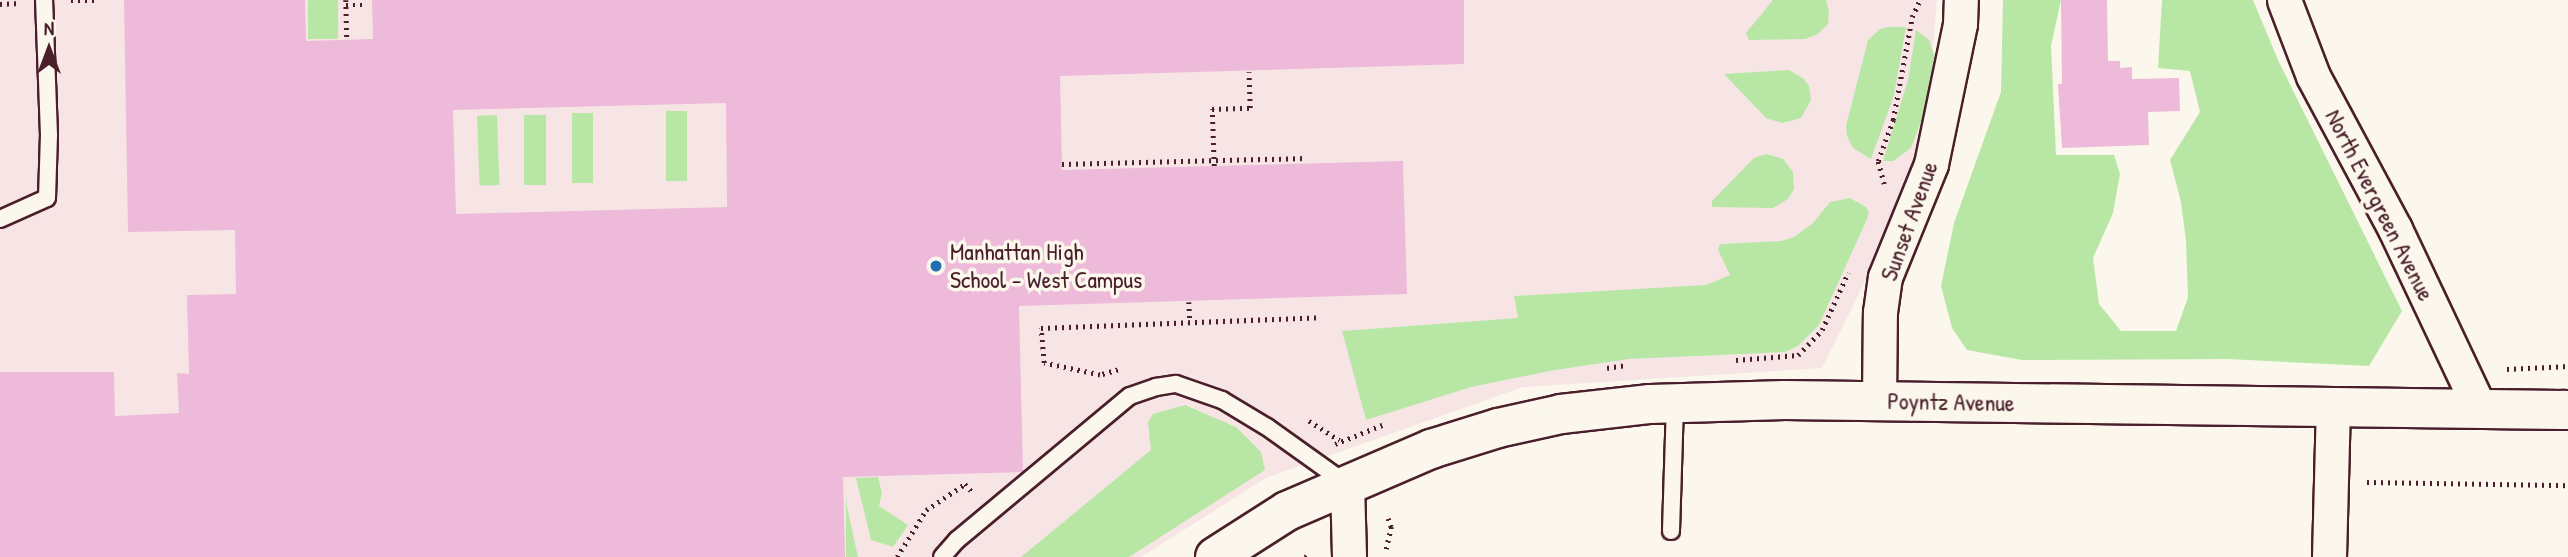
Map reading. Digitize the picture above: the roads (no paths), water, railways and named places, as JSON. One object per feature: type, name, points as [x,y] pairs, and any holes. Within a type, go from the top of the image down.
[{"type":"street","name":"Sunset Avenue","points":[[1879,401],[1880,312],[1885,277],[1931,164],[1961,24],[1961,0]]},
{"type":"street","name":"North Evergreen Avenue","points":[[2284,0],[2313,76],[2395,229],[2480,409]]},
{"type":"street","name":"Poyntz Avenue","points":[[1215,557],[1287,512],[1347,484],[1432,449],[1498,428],[1561,414],[1675,403],[1879,401],[2568,410]]},
{"type":"street","points":[[2329,557],[2333,408]]},
{"type":"street","points":[[1347,484],[1349,557]]},
{"type":"lane","points":[[0,219],[47,198],[49,135],[44,0]]},
{"type":"lane","points":[[942,557],[957,540],[1130,396],[1157,387],[1176,384],[1222,400],[1267,427],[1347,484]]},
{"type":"lane","points":[[1671,531],[1675,403]]},
{"type":"place","name":"Manhattan High School - West Campus","points":[[936,266]]}]
